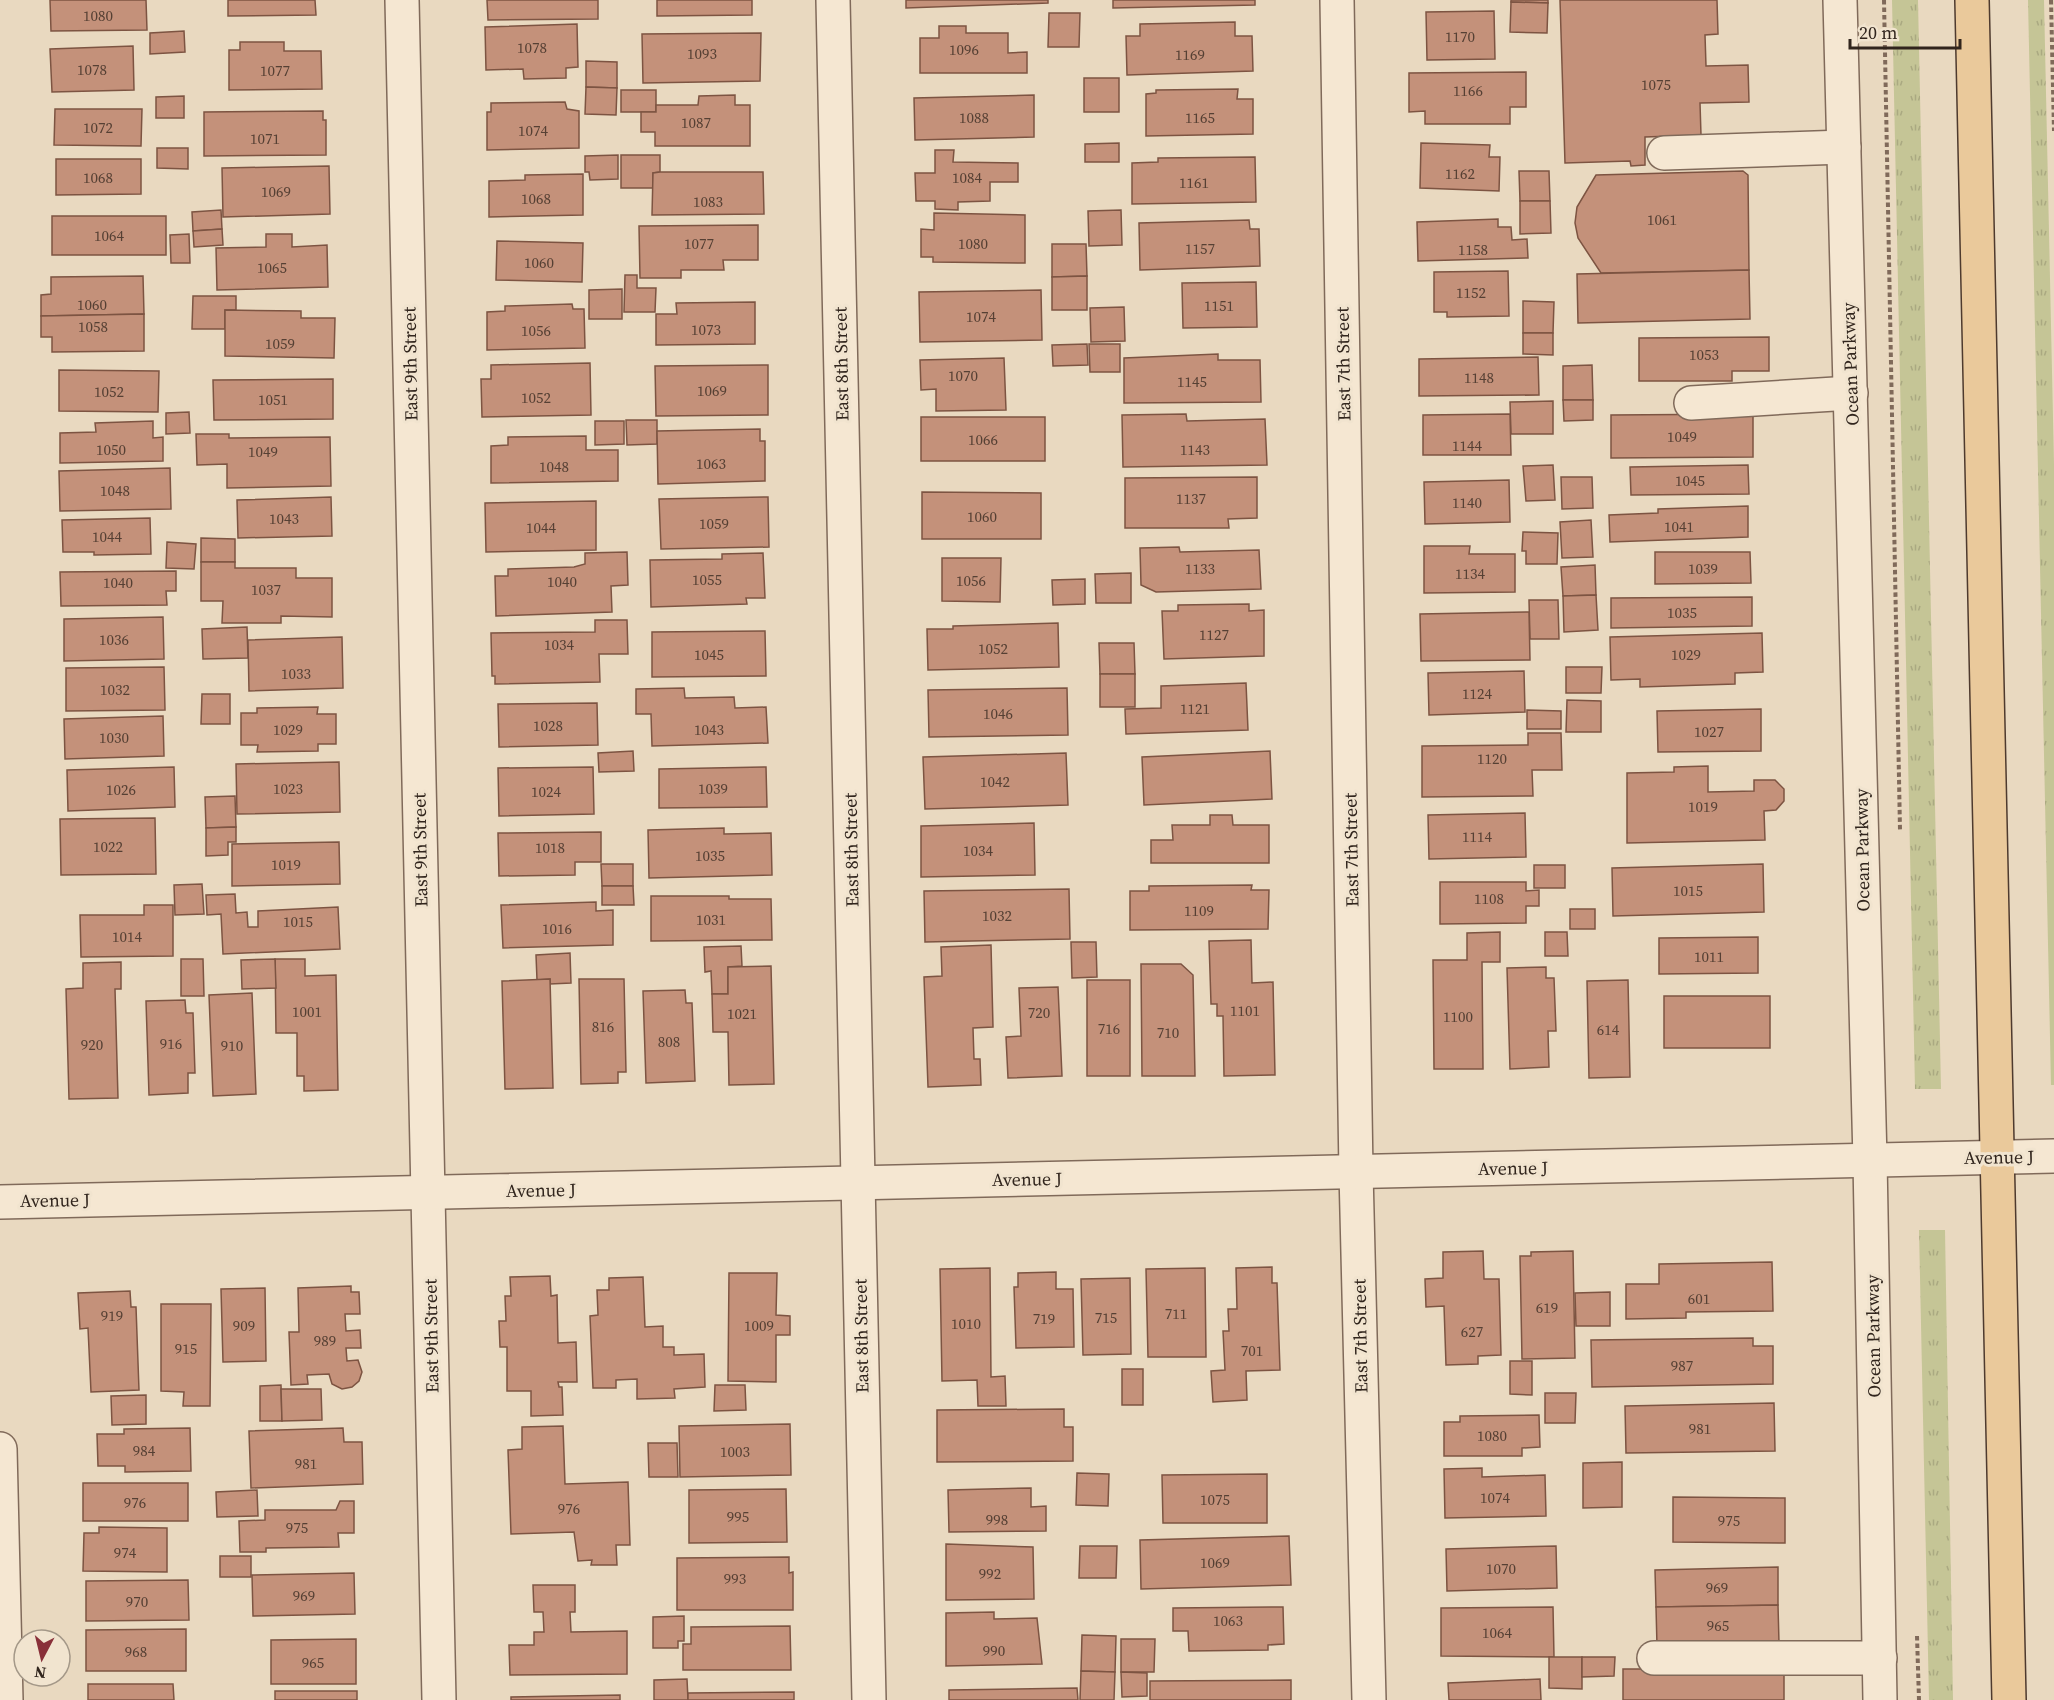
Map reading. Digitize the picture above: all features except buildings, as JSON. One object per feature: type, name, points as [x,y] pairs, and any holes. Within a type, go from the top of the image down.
[{"type":"main road","points":[[1972,0],[2009,1700]]},
{"type":"street","name":"East 9th Street","points":[[402,0],[439,1700]]},
{"type":"street","name":"East 8th Street","points":[[833,0],[869,1700]]},
{"type":"street","name":"East 7th Street","points":[[1337,0],[1356,1172],[1369,1700]]},
{"type":"street","name":"Ocean Parkway","points":[[1840,0],[1870,1160],[1880,1700]]},
{"type":"street","points":[[1664,153],[1844,147]]},
{"type":"street","points":[[1691,403],[1851,393]]},
{"type":"street","name":"Avenue J","points":[[0,1202],[2054,1156]]},
{"type":"street","points":[[0,1449],[6,1700]]},
{"type":"street","points":[[1654,1658],[1880,1658]]},
{"type":"path","points":[[1884,0],[1900,833]]},
{"type":"path","points":[[2051,0],[2054,131]]},
{"type":"green space","points":[[1892,0],[1918,0],[1941,1089],[1915,1089]]},
{"type":"green space","points":[[2028,0],[2044,0],[2054,464],[2054,1085],[2051,1085]]},
{"type":"green space","points":[[1919,1230],[1945,1230],[1953,1700],[1929,1700]]}]
